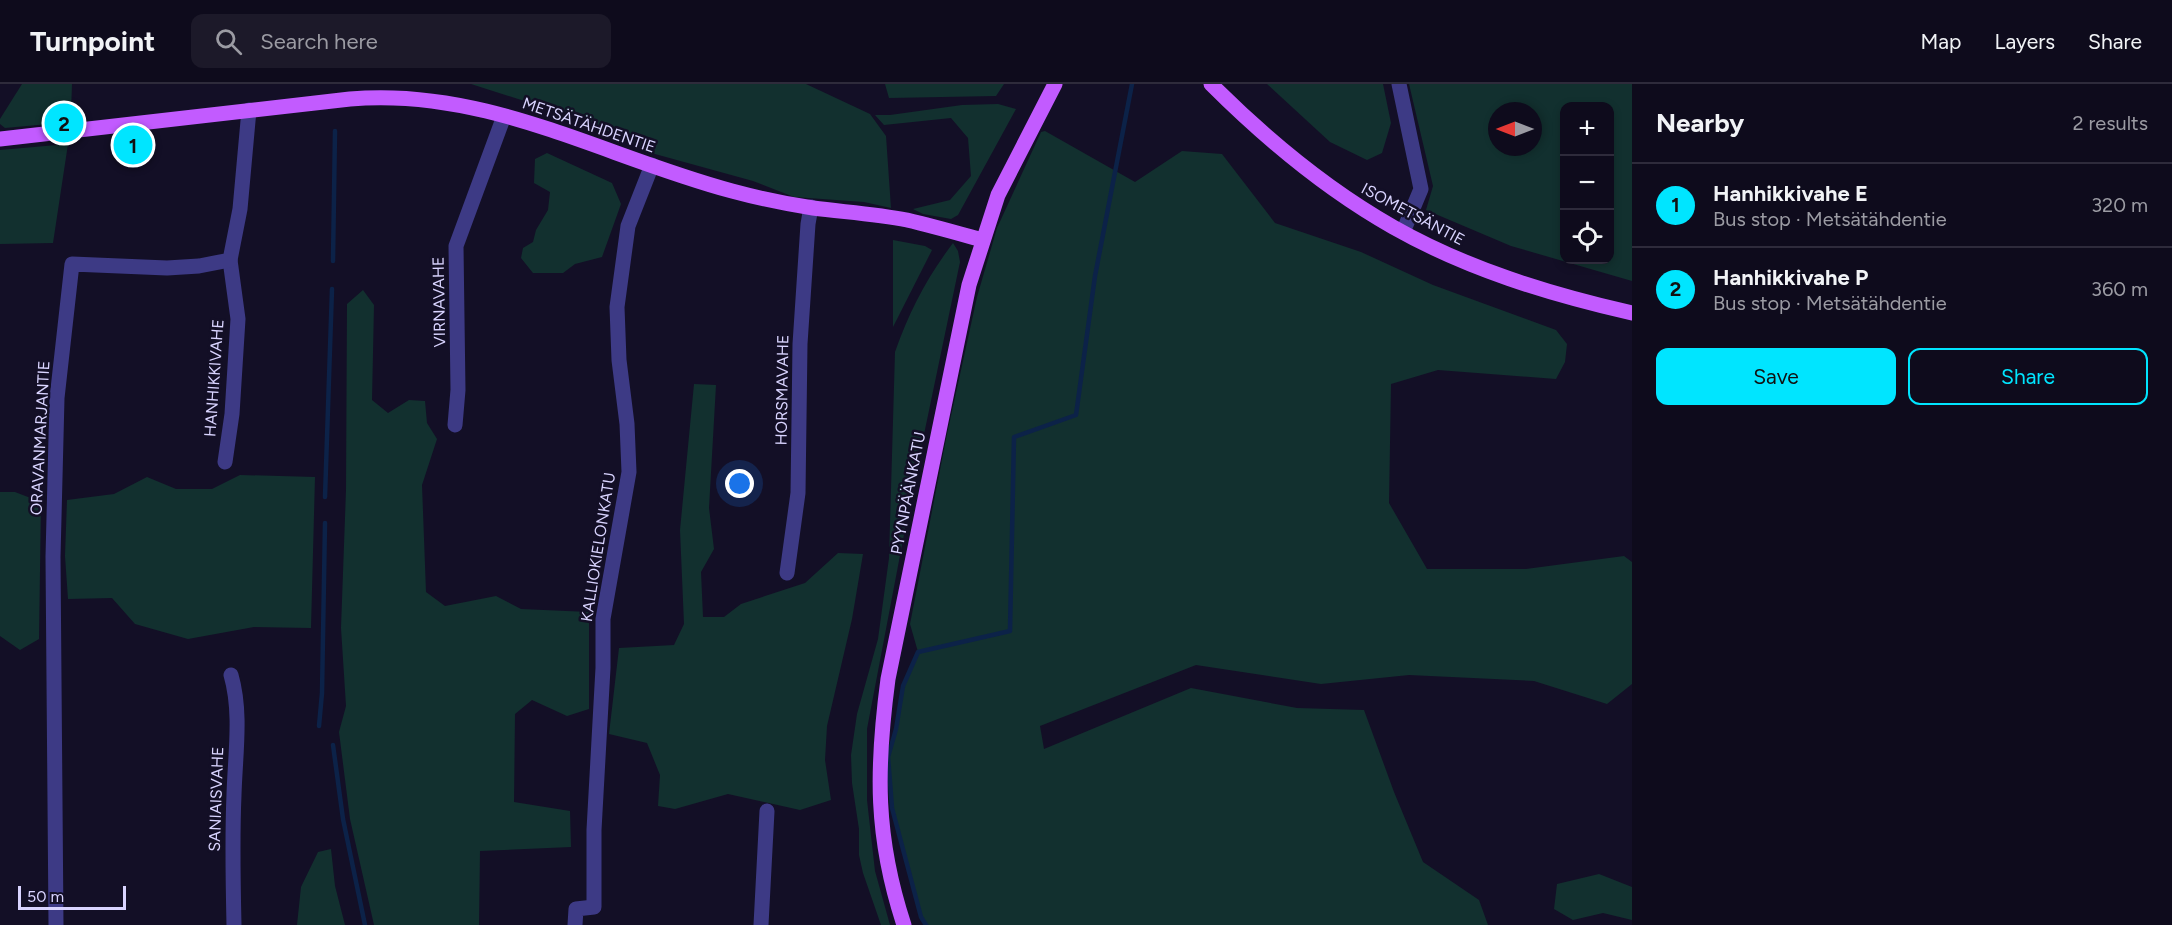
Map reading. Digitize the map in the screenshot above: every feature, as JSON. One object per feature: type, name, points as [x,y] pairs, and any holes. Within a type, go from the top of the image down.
[{"type":"main road","name":"PYYNPÄÄNKATU","points":[[904,925],[888,870],[879,786],[881,737],[888,679],[969,285],[998,195],[1055,84]]},
{"type":"main road","name":"ISOMETSÄNTIE","points":[[1211,84],[1268,137],[1347,199],[1402,232],[1450,256],[1537,289],[1632,313]]},
{"type":"main road","name":"METSÄTÄHDENTIE","points":[[0,139],[358,98],[399,97],[435,100],[504,116],[595,144],[735,192],[811,207],[908,220],[982,240]]},
{"type":"street","points":[[1399,84],[1421,189],[1402,232]]},
{"type":"street","points":[[230,260],[240,209],[249,110]]},
{"type":"street","name":"VIRNAVAHE","points":[[455,425],[458,390],[456,246],[504,116]]},
{"type":"street","name":"KALLIOKIELONKATU","points":[[575,925],[576,909],[594,907],[594,830],[603,668],[603,619],[629,472],[627,424],[619,360],[617,307],[628,226],[652,165]]},
{"type":"street","name":"HORSMAVAHE","points":[[787,573],[798,493],[800,344],[811,207]]},
{"type":"street","name":"HANHIKKIVAHE","points":[[225,462],[232,414],[238,320],[230,260]]},
{"type":"street","name":"ORAVANMARJANTIE","points":[[56,925],[53,557],[57,398],[72,264],[167,268],[199,266],[230,260]]},
{"type":"street","name":"SANIAISVAHE","points":[[231,675],[236,690],[237,713],[232,848],[234,925]]},
{"type":"street","points":[[761,925],[767,811]]},
{"type":"green space","points":[[22,84],[72,84],[71,113],[59,123],[5,128],[0,124],[0,119]]},
{"type":"green space","points":[[471,84],[806,84],[870,114],[886,136],[891,208],[864,202],[794,197],[753,181],[655,154],[587,121]]},
{"type":"green space","points":[[885,84],[1004,84],[996,96],[889,98]]},
{"type":"green space","points":[[1267,84],[1383,84],[1391,123],[1382,153],[1367,160],[1330,142]]},
{"type":"green space","points":[[1409,84],[1632,84],[1632,281],[1573,264],[1614,264],[1614,102],[1560,102],[1560,260],[1511,246],[1426,210],[1433,186]]},
{"type":"green space","points":[[998,104],[1016,109],[958,215],[951,219],[923,214],[913,209],[950,200],[971,176],[968,138],[951,118],[884,125],[875,115],[962,105]]},
{"type":"green space","points":[[1045,131],[1135,182],[1182,151],[1222,154],[1275,223],[1361,252],[1433,285],[1556,330],[1567,344],[1565,362],[1556,379],[1438,370],[1391,384],[1389,503],[1427,569],[1526,569],[1624,556],[1632,562],[1632,684],[1607,704],[1534,681],[1409,675],[1321,684],[1196,665],[1040,726],[1044,749],[1191,688],[1297,708],[1364,710],[1423,862],[1479,900],[1488,925],[926,925],[921,917],[892,808],[888,757],[896,729],[903,686],[918,652],[910,624],[947,434],[977,297],[997,228],[1041,132]]},
{"type":"green space","points":[[68,144],[53,243],[0,244],[0,150]]},
{"type":"green space","points":[[547,153],[612,183],[621,204],[602,257],[575,264],[563,273],[533,273],[521,258],[523,248],[533,242],[536,230],[548,210],[550,192],[534,183],[535,159]]},
{"type":"green space","points":[[893,240],[925,246],[932,250],[893,327]]},
{"type":"green space","points":[[953,243],[958,251],[960,262],[913,487],[867,729],[867,800],[875,871],[890,925],[881,925],[859,855],[859,829],[852,783],[851,755],[857,714],[878,639],[889,558],[895,352],[919,295]]},
{"type":"green space","points":[[363,290],[374,305],[372,400],[388,413],[409,400],[425,401],[427,423],[437,439],[422,485],[426,592],[445,606],[496,596],[521,609],[589,612],[589,709],[567,716],[532,700],[515,714],[514,802],[570,811],[571,847],[480,851],[479,925],[374,925],[350,819],[339,732],[346,706],[341,628],[346,490],[347,304]]},
{"type":"green space","points":[[694,384],[716,385],[709,508],[714,549],[701,572],[703,617],[724,617],[741,604],[805,583],[838,553],[863,554],[852,619],[827,726],[825,760],[831,800],[800,810],[728,794],[675,809],[658,806],[660,775],[647,743],[609,734],[619,648],[674,645],[684,624],[680,530]]},
{"type":"green space","points":[[240,475],[315,477],[311,628],[254,627],[188,639],[135,624],[112,598],[68,599],[65,556],[67,500],[114,494],[147,477],[176,489],[212,489]]},
{"type":"green space","points":[[0,492],[15,492],[41,502],[39,639],[20,650],[0,636]]},
{"type":"green space","points":[[331,849],[335,886],[345,925],[297,925],[301,887],[318,852]]},
{"type":"green space","points":[[1599,874],[1632,887],[1632,920],[1603,913],[1573,920],[1554,909],[1557,884]]},
{"type":"waterway","points":[[926,925],[921,917],[892,808],[888,757],[896,729],[903,686],[918,652],[1010,631],[1014,437],[1076,415],[1095,276],[1132,84]]},
{"type":"waterway","points":[[333,261],[335,131]]},
{"type":"waterway","points":[[325,497],[332,289]]},
{"type":"waterway","points":[[319,726],[322,693],[325,523]]},
{"type":"waterway","points":[[333,745],[343,819],[365,925]]},
{"type":"place","name":"Hanhikkivahe P","points":[[64,123]]},
{"type":"place","name":"Hanhikkivahe E","points":[[133,145]]}]
